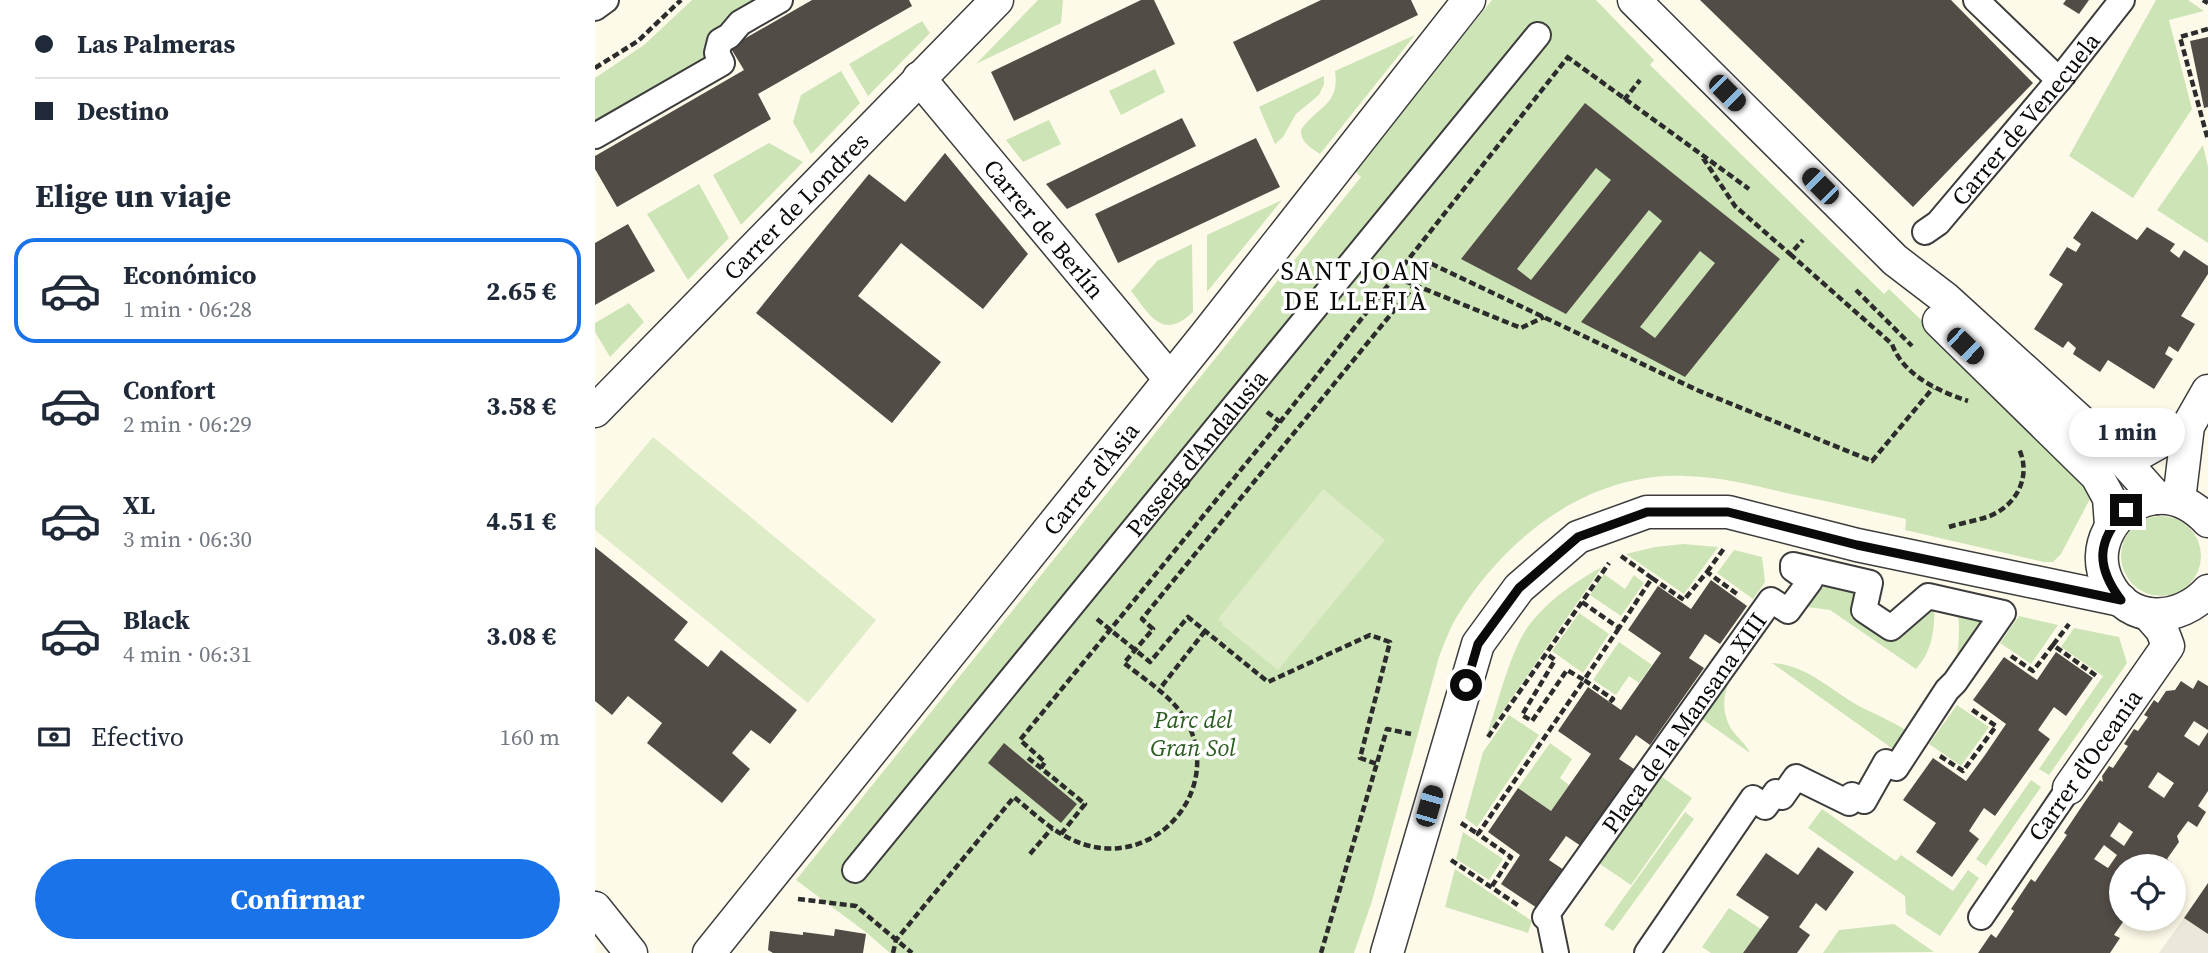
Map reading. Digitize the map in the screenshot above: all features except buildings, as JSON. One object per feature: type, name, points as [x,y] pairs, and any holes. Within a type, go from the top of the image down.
[{"type":"street","points":[[595,8],[606,0]]},
{"type":"street","points":[[595,136],[722,63],[717,53],[720,41],[729,36],[740,23],[780,0]]},
{"type":"street","name":"Carrer de Londres","points":[[595,411],[997,0]]},
{"type":"street","name":"Carrer d'Àsia","points":[[709,953],[1170,379],[1469,0]]},
{"type":"street","points":[[1634,0],[1895,260],[1946,299],[2168,499],[2195,508],[2208,521]]},
{"type":"street","points":[[1976,0],[2059,80]]},
{"type":"street","name":"Carrer de Veneçuela","points":[[1925,232],[1938,223],[2059,80],[2122,0]]},
{"type":"street","name":"Passeig d'Andalusia","points":[[855,870],[1538,35]]},
{"type":"street","name":"Carrer de Berlín","points":[[919,78],[1170,379]]},
{"type":"street","points":[[1895,260],[1929,311],[2097,476],[2109,498],[2111,524]]},
{"type":"street","points":[[2168,499],[2187,426],[2208,391]]},
{"type":"street","points":[[2123,460],[2187,426]]},
{"type":"street","points":[[2168,499],[2137,502],[2111,524],[2103,543],[2102,564],[2108,583],[2121,600],[2133,608],[2208,625]]},
{"type":"street","points":[[1387,953],[1478,644],[1519,588],[1578,537],[1647,512],[1728,512],[1857,545],[2121,600]]},
{"type":"street","name":"Plaça de la Mansana XIII","points":[[1556,953],[1549,919],[1545,917],[1772,600],[1788,611],[1810,581],[1793,569],[1793,565],[1870,583],[1864,610],[1891,628],[1928,596],[2003,613],[1947,690],[1896,768],[1886,762],[1864,801],[1852,795],[1849,803],[1796,777],[1782,797],[1776,792],[1765,807],[1753,798],[1647,953]]},
{"type":"street","points":[[2156,615],[2182,611],[2198,602],[2208,591]]},
{"type":"street","name":"Carrer d'Oceania","points":[[1981,916],[2168,646],[2156,615]]},
{"type":"street","points":[[595,908],[631,953]]},
{"type":"path","points":[[595,68],[638,41],[681,0]]},
{"type":"path","points":[[2203,0],[2208,3]]},
{"type":"path","points":[[2208,29],[2181,37],[2208,140]]},
{"type":"path","points":[[1538,35],[1623,100],[1749,189]]},
{"type":"path","points":[[1041,768],[1045,762],[1020,740],[1395,277],[1567,57]]},
{"type":"path","points":[[1623,100],[1640,80]]},
{"type":"path","points":[[1700,154],[1735,206],[1892,344],[1897,359],[1933,388],[1968,401]]},
{"type":"path","points":[[1790,254],[1803,240]]},
{"type":"path","points":[[893,953],[896,940],[1014,797],[1070,840],[1109,849],[1148,840],[1164,830],[1182,813],[1189,798],[1198,762],[1191,730],[1176,705],[1124,663],[1153,628],[1142,619],[1432,264],[1696,390],[1872,461],[1933,388]]},
{"type":"path","points":[[1395,277],[1521,328],[1544,317]]},
{"type":"path","points":[[1856,290],[1917,351]]},
{"type":"path","points":[[1949,527],[1987,517],[2011,502],[2019,492],[2024,473],[2020,451],[2014,443]]},
{"type":"path","points":[[1483,744],[1616,553],[1682,601],[1727,544]]},
{"type":"path","points":[[1707,572],[1745,600]]},
{"type":"path","points":[[1478,834],[1653,578]]},
{"type":"path","points":[[1582,602],[1619,628]]},
{"type":"path","points":[[1114,633],[1150,662],[1188,617],[1268,682],[1370,635],[1390,642],[1360,758],[1377,764]]},
{"type":"path","points":[[2003,651],[2024,668],[2033,671],[2071,621]]},
{"type":"path","points":[[1162,686],[1205,631]]},
{"type":"path","points":[[2053,645],[2098,677]]},
{"type":"path","points":[[1546,654],[1555,660],[1522,715],[1532,721],[1567,670],[1613,699],[1610,702]]},
{"type":"path","points":[[1935,753],[1956,770],[1963,772],[1996,726],[1965,705]]},
{"type":"path","points":[[1321,953],[1387,729],[1411,734]]},
{"type":"path","points":[[1028,758],[1085,804],[1061,834]]},
{"type":"path","points":[[1457,820],[1511,857],[1492,886]]},
{"type":"path","points":[[1030,854],[1052,828]]},
{"type":"path","points":[[1505,854],[1510,847]]},
{"type":"path","points":[[1447,858],[1492,886],[1528,913]]},
{"type":"path","points":[[790,898],[856,906],[912,953]]},
{"type":"green space","points":[[692,0],[780,0],[717,53],[595,136],[595,78],[644,45]]},
{"type":"green space","points":[[1038,0],[1063,0],[1061,23],[976,64]]},
{"type":"green space","name":"Parc del Gran Sol","points":[[1492,0],[1596,0],[1654,60],[1650,65],[1884,294],[1889,289],[2090,482],[2092,495],[2061,554],[2053,562],[2044,562],[1905,530],[1906,519],[1724,480],[1686,476],[1650,478],[1615,485],[1583,498],[1524,537],[1498,562],[1456,618],[1439,657],[1372,901],[1354,953],[890,953],[796,880],[1361,177],[1354,170]]},
{"type":"green space","points":[[2156,0],[2188,0],[2204,11],[2169,20],[2192,109],[2133,198],[2069,156]]},
{"type":"green space","points":[[922,21],[930,33],[868,96],[849,64]]},
{"type":"green space","points":[[1415,35],[1320,154],[1307,144],[1301,130],[1331,99],[1336,83],[1335,71]]},
{"type":"green space","points":[[1155,69],[1165,92],[1121,115],[1109,91]]},
{"type":"green space","points":[[841,71],[860,103],[811,154],[793,122],[801,95]]},
{"type":"green space","points":[[1324,76],[1319,95],[1296,114],[1283,137],[1275,144],[1259,107]]},
{"type":"green space","points":[[1049,120],[1061,144],[1023,162],[1006,140]]},
{"type":"green space","points":[[769,143],[803,162],[741,225],[713,175]]},
{"type":"green space","points":[[2203,145],[2208,167],[2208,243],[2157,210]]},
{"type":"green space","points":[[699,184],[729,238],[688,280],[647,214]]},
{"type":"green space","points":[[1282,200],[1207,292],[1207,235]]},
{"type":"green space","points":[[1192,244],[1193,312],[1182,320],[1165,325],[1151,316],[1131,291],[1157,261]]},
{"type":"green space","points":[[629,303],[644,322],[610,357],[595,332],[595,323]]},
{"type":"green space","points":[[653,437],[876,620],[808,703],[595,530],[595,507]]},
{"type":"green space","points":[[1323,489],[1385,540],[1278,670],[1218,619]]},
{"type":"green space","points":[[2153,516],[2169,516],[2190,527],[2201,548],[2201,564],[2190,585],[2169,596],[2153,596],[2139,590],[2127,578],[2121,564],[2121,548],[2127,534],[2139,522]]},
{"type":"green space","points":[[1683,544],[1718,547],[1684,594],[1626,554],[1655,547]]},
{"type":"green space","points":[[1734,550],[1762,557],[1765,582],[1753,599],[1717,573]]},
{"type":"green space","points":[[1602,567],[1487,734],[1510,664],[1526,630],[1555,598]]},
{"type":"green space","points":[[1604,574],[1625,589],[1634,575],[1644,583],[1621,616],[1590,595]]},
{"type":"green space","points":[[1810,581],[1870,583],[1864,610],[1891,628],[1934,597],[1933,635],[1927,653],[1916,669],[1830,610],[1792,605]]},
{"type":"green space","points":[[1957,603],[2003,613],[1954,669],[1959,636]]},
{"type":"green space","points":[[1579,613],[1609,634],[1583,673],[1552,651]]},
{"type":"green space","points":[[2019,616],[2058,625],[2031,664],[2000,643]]},
{"type":"green space","points":[[2074,628],[2119,637],[2127,663],[2049,775],[2039,769],[2103,676],[2061,647]]},
{"type":"green space","points":[[1619,642],[1652,665],[1639,683],[1629,676],[1616,695],[1593,680]]},
{"type":"green space","points":[[1726,663],[1737,671],[1728,684],[1724,700],[1728,723],[1750,753],[1692,712]]},
{"type":"green space","points":[[1772,663],[1807,673],[1859,706],[1916,737],[1886,762],[1893,749]]},
{"type":"green space","points":[[1957,705],[1989,727],[1961,766],[1929,744]]},
{"type":"green space","points":[[1509,715],[1539,735],[1477,827],[1465,818],[1483,752]]},
{"type":"green space","points":[[1550,743],[1572,759],[1560,778],[1569,785],[1551,811],[1518,788]]},
{"type":"green space","points":[[1655,772],[1692,798],[1631,885],[1594,860]]},
{"type":"green space","points":[[2031,780],[2041,787],[1986,866],[1976,859]]},
{"type":"green space","points":[[1822,809],[1896,861],[1901,855],[1953,891],[1968,870],[1979,878],[1940,936],[1906,914],[1905,896],[1808,828]]},
{"type":"green space","points":[[1685,812],[1694,819],[1613,931],[1604,925]]},
{"type":"green space","points":[[1463,832],[1503,859],[1489,880],[1456,859]]},
{"type":"green space","points":[[1455,869],[1532,921],[1528,933],[1445,907]]},
{"type":"green space","points":[[1729,908],[1761,929],[1743,953],[1711,953],[1702,947]]},
{"type":"green space","points":[[1894,924],[1934,952],[1823,953],[1839,930]]},
{"type":"shaded area","points":[[2186,919],[2208,934],[2208,953],[2159,953],[2175,931],[2186,931]]},
{"type":"district","name":"SANT JOAN DE LLEFIÀ","points":[[1356,286]]},
{"type":"route","points":[[1466,685],[1478,644],[1519,588],[1578,537],[1647,512],[1728,512],[1857,545],[2121,600],[2108,583],[2102,564],[2103,543],[2111,524],[2126,510]]}]
